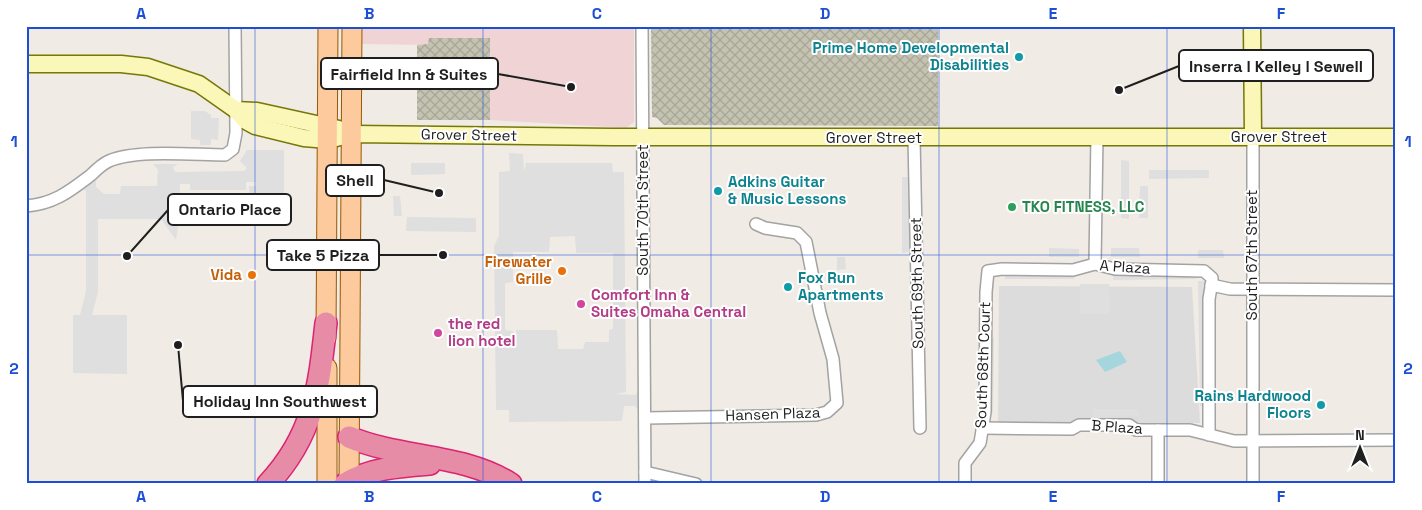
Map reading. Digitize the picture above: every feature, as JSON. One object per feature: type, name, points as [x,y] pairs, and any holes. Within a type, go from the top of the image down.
[{"type":"highway","points":[[268,484],[294,452],[312,412],[320,381],[326,323]]},
{"type":"highway","points":[[349,437],[376,447],[434,457],[490,473],[511,484]]},
{"type":"highway","points":[[348,483],[385,469],[412,465],[458,464]]},
{"type":"main road","points":[[327,484],[328,26]]},
{"type":"main road","points":[[348,483],[352,26]]},
{"type":"main road","name":"South 67th Street","points":[[1252,26],[1253,137]]},
{"type":"main road","name":"Grover Street","points":[[26,64],[120,64],[148,67],[192,82],[236,110],[246,121],[255,126],[287,135],[328,132],[352,134],[643,137],[1396,137]]},
{"type":"street","points":[[26,206],[45,204],[60,198],[104,164],[119,158],[228,154],[233,149],[236,133],[235,26]]},
{"type":"street","name":"South 70th Street","points":[[642,26],[645,478]]},
{"type":"street","points":[[1095,264],[1098,136]]},
{"type":"street","name":"South 67th Street","points":[[1252,484],[1253,137]]},
{"type":"street","name":"South 69th Street","points":[[914,138],[920,428]]},
{"type":"street","name":"Hansen Plaza","points":[[645,418],[816,415],[827,412],[837,403],[835,368],[806,242],[801,236],[785,230],[765,228],[756,224]]},
{"type":"street","name":"A Plaza","points":[[988,271],[1002,269],[1073,270],[1095,264],[1115,269],[1201,270],[1212,278],[1211,286]]},
{"type":"street","name":"South 68th Court","points":[[965,484],[965,463],[980,443],[985,412],[986,292],[988,271]]},
{"type":"street","points":[[1209,435],[1211,286],[1252,289],[1396,290]]},
{"type":"street","name":"B Plaza","points":[[982,428],[1072,429],[1079,425],[1129,425],[1136,430],[1190,430],[1234,441],[1396,440]]},
{"type":"street","points":[[1158,430],[1158,484]]},
{"type":"street","points":[[645,478],[696,484]]},
{"type":"shaded area","points":[[361,26],[634,26],[634,122],[626,128],[490,120],[490,38],[429,39],[429,45],[361,44]]},
{"type":"shaded area","points":[[651,26],[938,26],[938,126],[664,125],[657,118],[652,117]]},
{"type":"shaded area","points":[[429,38],[490,38],[490,120],[417,120],[417,45],[428,44]]},
{"type":"shaded area","points":[[191,111],[205,111],[211,115],[211,118],[219,118],[218,140],[211,139],[211,145],[200,145],[200,140],[191,139]]},
{"type":"shaded area","points":[[247,150],[284,150],[284,220],[249,220],[249,186],[256,186],[256,182],[246,182],[246,190],[190,190],[190,184],[180,184],[176,240],[161,219],[98,219],[98,292],[92,315],[127,315],[127,374],[73,373],[73,315],[80,315],[86,291],[86,191],[84,189],[96,180],[96,187],[104,194],[120,194],[121,186],[157,186],[158,170],[153,164],[178,164],[173,167],[175,172],[244,171],[247,168],[240,161]]},
{"type":"shaded area","points":[[509,153],[523,154],[524,172],[526,163],[612,163],[613,172],[624,172],[626,392],[616,394],[635,395],[638,392],[639,409],[634,406],[624,406],[622,421],[509,422],[509,410],[496,410],[494,246],[499,236],[499,172],[510,171]],"holes":[[[575,236],[576,253],[613,253],[613,329],[609,330],[609,342],[585,342],[583,349],[558,349],[557,330],[516,330],[516,339],[514,339],[513,331],[505,330],[505,283],[513,282],[513,252],[549,252],[550,237]]]},
{"type":"shaded area","points":[[1121,160],[1129,161],[1129,219],[1121,218]]},
{"type":"shaded area","points":[[411,163],[445,163],[445,174],[411,175]]},
{"type":"shaded area","points":[[1149,170],[1209,170],[1209,178],[1149,179]]},
{"type":"shaded area","points":[[902,177],[909,177],[910,252],[902,253]]},
{"type":"shaded area","points":[[1140,186],[1148,186],[1148,218],[1139,218]]},
{"type":"shaded area","points":[[393,196],[400,196],[402,216],[394,216]]},
{"type":"shaded area","points":[[407,217],[476,218],[476,232],[406,231]]},
{"type":"shaded area","points":[[1049,248],[1079,249],[1079,257],[1049,257]]},
{"type":"shaded area","points":[[1111,248],[1139,248],[1140,257],[1111,257]]},
{"type":"shaded area","points":[[1198,250],[1223,250],[1224,258],[1198,258]]},
{"type":"shaded area","points":[[837,257],[845,257],[846,269],[837,270]]},
{"type":"shaded area","points":[[1005,271],[1075,271],[1074,279],[1005,279]]},
{"type":"shaded area","points":[[1113,271],[1196,272],[1196,279],[1113,280]]},
{"type":"shaded area","points":[[1198,281],[1207,281],[1206,406],[1200,406]]},
{"type":"shaded area","points":[[1080,284],[1109,284],[1110,314],[1080,314]]},
{"type":"shaded area","points":[[999,286],[1192,287],[1200,423],[998,423]]},
{"type":"shaded area","points":[[988,337],[994,338],[993,413],[987,413]]},
{"type":"shaded area","points":[[1093,409],[1138,409],[1139,416],[1093,417]]},
{"type":"water","points":[[1120,351],[1127,362],[1105,372],[1096,360]]},
{"type":"place","name":"Prime Home Developmental Disabilities","points":[[1019,57]]},
{"type":"place","name":"Fairfield Inn & Suites","points":[[571,87]]},
{"type":"place","name":"Inserra l Kelley l Sewell","points":[[1119,90]]},
{"type":"place","name":"Adkins Guitar & Music Lessons","points":[[718,191]]},
{"type":"place","name":"Shell","points":[[439,193]]},
{"type":"place","name":"TKO FITNESS, LLC","points":[[1012,207]]},
{"type":"place","name":"Take 5 Pizza","points":[[443,255]]},
{"type":"place","name":"Ontario Place","points":[[127,256]]},
{"type":"place","name":"Firewater Grille","points":[[562,271]]},
{"type":"place","name":"Vida","points":[[252,275]]},
{"type":"place","name":"Fox Run Apartments","points":[[788,287]]},
{"type":"place","name":"Comfort Inn & Suites Omaha Central","points":[[581,304]]},
{"type":"place","name":"the red lion hotel","points":[[438,333]]},
{"type":"place","name":"Holiday Inn Southwest","points":[[178,345]]},
{"type":"place","name":"Rains Hardwood Floors","points":[[1321,405]]}]
